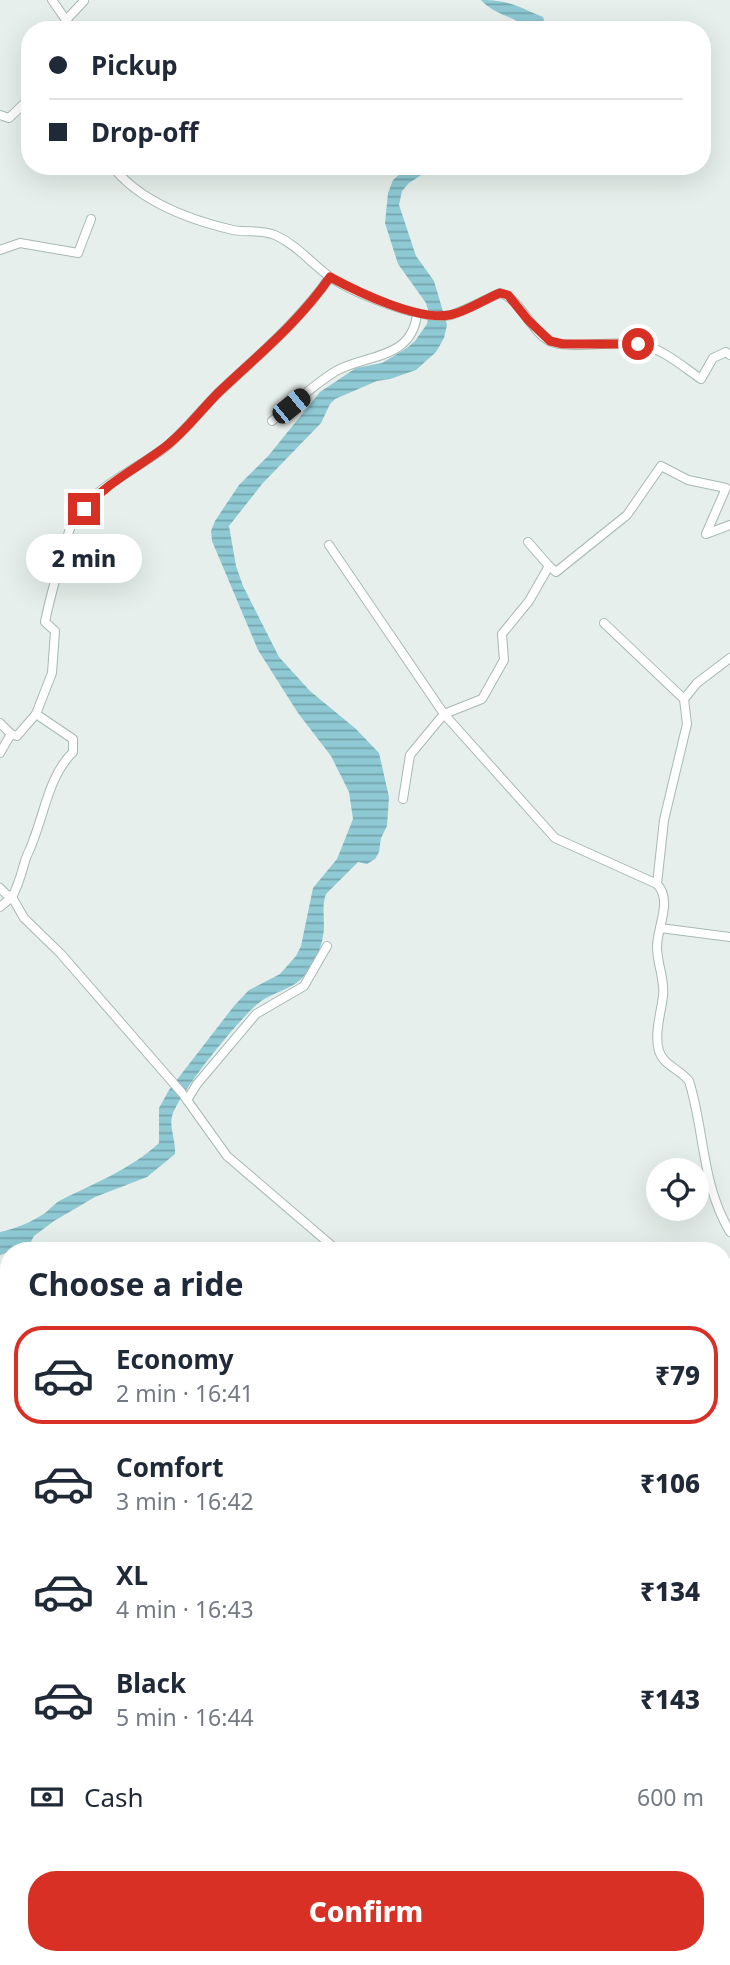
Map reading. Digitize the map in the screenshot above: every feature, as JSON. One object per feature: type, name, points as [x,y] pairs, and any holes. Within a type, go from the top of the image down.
[{"type":"street","points":[[52,0],[66,20],[84,1]]},
{"type":"street","points":[[0,115],[9,118],[21,107]]},
{"type":"street","points":[[121,175],[154,201],[184,215],[237,231],[262,230],[276,235],[302,252],[330,277],[356,291],[420,313],[449,316],[500,293],[508,295],[550,341],[563,344],[638,344],[656,349],[701,379],[713,358],[726,352],[730,355]]},
{"type":"street","points":[[0,250],[20,243],[78,253],[91,219]]},
{"type":"street","points":[[0,723],[17,736],[36,714],[52,673],[55,631],[45,622],[72,524],[95,496],[112,481],[167,445],[188,426],[218,394],[274,343],[311,304],[330,277]]},
{"type":"street","points":[[272,421],[339,369],[392,352],[412,333],[420,313]]},
{"type":"street","points":[[528,542],[556,572],[627,515],[661,466],[688,480],[726,488],[706,534],[730,525]]},
{"type":"street","points":[[329,545],[444,714],[555,838],[661,888],[664,905],[657,947],[663,993],[657,1041],[664,1061],[685,1074],[689,1081],[708,1177],[730,1232]]},
{"type":"street","points":[[403,799],[410,755],[444,714],[482,699],[504,660],[502,634],[528,601],[549,566]]},
{"type":"street","points":[[604,624],[684,699],[687,724],[664,820],[657,884]]},
{"type":"street","points":[[684,699],[697,683],[730,658]]},
{"type":"street","points":[[0,907],[12,897],[22,881],[25,860],[46,800],[63,762],[73,752],[73,739],[36,714]]},
{"type":"street","points":[[0,752],[11,734]]},
{"type":"street","points":[[0,888],[12,897],[24,918],[61,954],[180,1090],[227,1156],[327,1242]]},
{"type":"street","points":[[660,928],[730,937]]},
{"type":"street","points":[[187,1100],[197,1084],[256,1014],[304,986],[327,946]]},
{"type":"water","points":[[481,0],[520,7],[543,17],[544,21],[517,21]]},
{"type":"water","points":[[399,175],[421,175],[402,191],[399,205],[416,256],[434,281],[447,325],[444,338],[436,352],[416,370],[377,381],[335,399],[321,423],[262,484],[229,526],[236,566],[243,586],[279,657],[310,691],[356,729],[379,753],[389,797],[387,826],[381,838],[379,852],[375,859],[367,864],[358,862],[326,894],[323,939],[316,958],[305,975],[295,984],[265,999],[251,1010],[211,1056],[185,1092],[171,1120],[175,1154],[147,1177],[95,1197],[54,1221],[34,1236],[31,1242],[0,1242],[0,1232],[35,1219],[59,1201],[125,1168],[159,1143],[159,1108],[169,1090],[249,990],[280,974],[296,956],[301,946],[313,888],[337,859],[353,819],[349,792],[331,756],[298,713],[258,650],[212,541],[211,531],[239,485],[269,455],[320,392],[356,368],[382,363],[407,348],[427,324],[429,313],[426,303],[398,264],[385,223],[388,193],[393,180]]},
{"type":"route","points":[[84,509],[112,481],[167,445],[188,426],[218,394],[274,343],[311,304],[330,277],[356,291],[417,313],[449,316],[500,293],[508,295],[550,341],[563,344],[638,344]]}]
